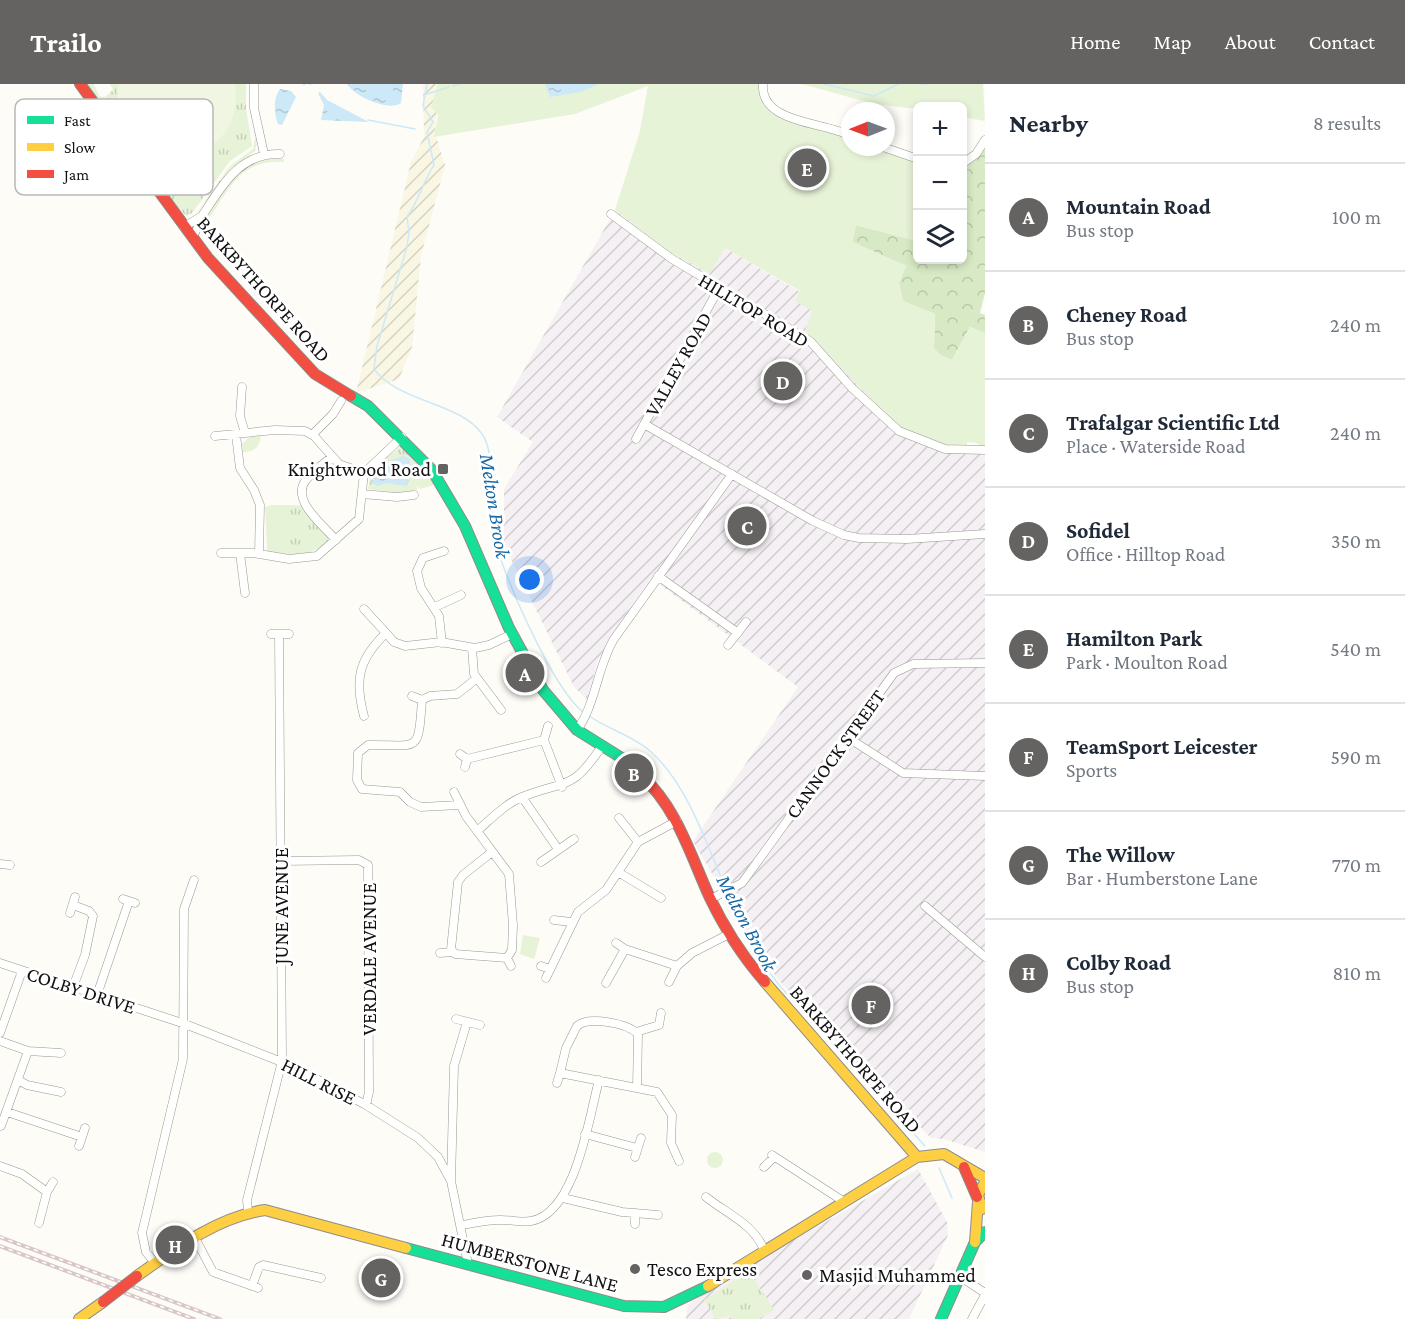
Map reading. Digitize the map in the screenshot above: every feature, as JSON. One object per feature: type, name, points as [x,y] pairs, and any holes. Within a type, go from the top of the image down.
[{"type":"main road","name":"BARKBYTHORPE ROAD","points":[[80,84],[90,99]]},
{"type":"main road","name":"BARKBYTHORPE ROAD","points":[[160,195],[224,277],[313,373],[366,404],[402,437],[432,470],[449,495],[474,545],[512,634],[543,690],[603,746],[641,772],[666,802],[677,821],[711,899],[742,956],[917,1157]]},
{"type":"main road","name":"HUMBERSTONE LANE","points":[[79,1319],[155,1263],[195,1238],[248,1213],[272,1212],[624,1306],[645,1308],[664,1307],[691,1296],[917,1157],[944,1154],[985,1180]]},
{"type":"main road","points":[[963,1166],[977,1200],[985,1212]]},
{"type":"main road","points":[[975,1242],[977,1200],[985,1180]]},
{"type":"main road","points":[[941,1319],[975,1242],[985,1232]]},
{"type":"street","points":[[254,84],[254,108],[264,154]]},
{"type":"street","points":[[763,84],[765,95],[782,113],[841,133]]},
{"type":"street","points":[[967,161],[976,154],[985,140]]},
{"type":"street","points":[[895,151],[913,157]]},
{"type":"street","points":[[184,227],[202,216],[234,171],[245,162],[264,154],[280,154]]},
{"type":"street","name":"HILLTOP ROAD","points":[[611,214],[672,259],[810,341],[852,388],[899,431],[945,449],[985,450]]},
{"type":"street","points":[[192,237],[202,221],[202,216]]},
{"type":"street","name":"VALLEY ROAD","points":[[636,439],[719,288]]},
{"type":"street","points":[[242,388],[240,417],[245,433]]},
{"type":"street","points":[[312,435],[333,414],[341,401]]},
{"type":"street","points":[[644,424],[813,521],[859,538],[908,539],[985,534]]},
{"type":"street","points":[[215,436],[280,430],[305,431],[312,435],[343,467],[364,473]]},
{"type":"street","points":[[236,435],[240,469],[259,502],[259,554]]},
{"type":"street","points":[[221,553],[259,554],[284,558],[311,558],[319,555],[359,519],[364,473],[402,437]]},
{"type":"street","points":[[332,457],[305,482],[302,496],[306,506],[336,540]]},
{"type":"street","points":[[580,726],[588,709],[604,656],[658,576],[732,474]]},
{"type":"street","points":[[362,494],[410,498]]},
{"type":"street","points":[[442,643],[441,624],[435,607],[422,590],[417,576],[418,565],[423,555],[444,551]]},
{"type":"street","points":[[240,553],[242,589]]},
{"type":"street","points":[[658,576],[738,633]]},
{"type":"street","points":[[435,607],[462,594]]},
{"type":"street","points":[[366,614],[394,642],[405,646],[442,643],[472,648],[486,646],[512,634]]},
{"type":"street","points":[[728,645],[746,622]]},
{"type":"street","points":[[364,716],[364,690],[360,672],[364,657],[386,633]]},
{"type":"street","name":"JUNE AVENUE","points":[[248,1213],[247,1200],[282,1061],[283,750],[275,634],[289,634]]},
{"type":"street","points":[[472,648],[471,666],[476,679],[489,699],[501,710]]},
{"type":"street","name":"CANNOCK STREET","points":[[711,899],[742,884],[898,669],[914,664],[985,663]]},
{"type":"street","points":[[412,696],[422,700],[430,696],[457,694],[476,679]]},
{"type":"street","points":[[422,700],[418,738],[405,747],[386,745],[364,747],[358,753],[357,780],[362,789],[400,792],[410,802],[422,807],[459,805]]},
{"type":"street","points":[[548,726],[544,740],[562,787]]},
{"type":"street","points":[[847,737],[903,773],[985,776]]},
{"type":"street","points":[[464,760],[544,740]]},
{"type":"street","points":[[477,831],[507,806],[522,797],[562,787],[584,772],[603,746]]},
{"type":"street","points":[[454,792],[459,805],[492,852],[504,865],[512,889],[512,950],[507,958]]},
{"type":"street","points":[[522,797],[558,849]]},
{"type":"street","points":[[619,818],[638,842]]},
{"type":"street","points":[[546,978],[571,922],[578,912],[606,890],[638,842],[677,821]]},
{"type":"street","points":[[541,862],[574,839]]},
{"type":"street","points":[[452,952],[450,944],[458,882],[463,875],[492,852]]},
{"type":"street","name":"VERDALE AVENUE","points":[[281,861],[359,860],[368,865],[369,1092],[366,1105]]},
{"type":"street","points":[[0,864],[10,865]]},
{"type":"street","points":[[618,872],[659,893]]},
{"type":"street","points":[[155,1263],[142,1243],[142,1233],[179,1085],[185,1024],[184,909],[194,880]]},
{"type":"street","points":[[188,892],[197,895]]},
{"type":"street","points":[[97,995],[129,901]]},
{"type":"street","points":[[73,905],[89,910],[93,916],[85,955],[73,987]]},
{"type":"street","points":[[925,906],[985,957]]},
{"type":"street","points":[[554,920],[571,922]]},
{"type":"street","points":[[669,981],[678,966],[692,953],[729,934]]},
{"type":"street","points":[[616,943],[625,949],[678,966]]},
{"type":"street","points":[[606,983],[625,949]]},
{"type":"street","points":[[440,953],[452,952],[507,958]]},
{"type":"street","points":[[507,958],[512,966]]},
{"type":"street","name":"COLBY DRIVE","points":[[0,963],[161,1017]]},
{"type":"street","points":[[541,966],[550,969]]},
{"type":"street","points":[[0,1033],[22,970]]},
{"type":"street","points":[[636,1032],[659,1025],[661,1013]]},
{"type":"street","name":"HILL RISE","points":[[161,1017],[282,1061],[366,1105],[418,1138],[438,1157],[452,1181]]},
{"type":"street","points":[[456,1019],[480,1025]]},
{"type":"street","points":[[557,1083],[566,1048],[581,1023],[591,1021],[629,1028],[636,1032],[640,1040],[637,1088]]},
{"type":"street","points":[[467,1022],[454,1066],[452,1181],[468,1264]]},
{"type":"street","points":[[0,1041],[28,1051],[61,1053]]},
{"type":"street","points":[[1,1126],[28,1051]]},
{"type":"street","points":[[47,1063],[48,1053]]},
{"type":"street","points":[[560,1073],[657,1092],[669,1109],[669,1150],[679,1161]]},
{"type":"street","points":[[18,1080],[27,1085],[61,1092]]},
{"type":"street","points":[[462,1225],[501,1219],[533,1221],[551,1210],[563,1198],[585,1134],[598,1080]]},
{"type":"street","points":[[7,1112],[82,1137]]},
{"type":"street","points":[[79,1146],[86,1128]]},
{"type":"street","points":[[585,1134],[636,1152],[641,1138]]},
{"type":"street","points":[[438,1157],[452,1150]]},
{"type":"street","points":[[764,1167],[773,1156],[843,1201]]},
{"type":"street","points":[[0,1166],[22,1174],[47,1192]]},
{"type":"street","points":[[39,1223],[47,1192],[53,1182]]},
{"type":"street","points":[[563,1198],[635,1213],[658,1215]]},
{"type":"street","points":[[709,1202],[759,1236],[764,1250]]},
{"type":"street","points":[[34,1210],[43,1213]]},
{"type":"street","points":[[635,1213],[635,1224]]},
{"type":"street","points":[[195,1238],[213,1272],[255,1287],[259,1267],[263,1265],[321,1278]]},
{"type":"street","points":[[959,1276],[985,1294],[972,1319]]},
{"type":"shaded area","points":[[423,84],[439,84],[435,133],[445,165],[421,256],[412,347],[399,379],[356,393],[411,162],[424,137]]},
{"type":"shaded area","points":[[615,210],[670,252],[709,273],[725,248],[800,292],[813,311],[805,331],[873,401],[891,425],[985,450],[985,1152],[944,1139],[931,1138],[802,1008],[762,959],[693,841],[798,687],[651,578],[598,660],[587,699],[574,687],[504,545],[504,489],[533,442],[497,417]]},
{"type":"shaded area","points":[[918,1169],[947,1222],[948,1235],[909,1319],[686,1319],[688,1304],[757,1261]]},
{"type":"green space","points":[[83,84],[94,84],[99,96],[105,97],[113,90],[110,84],[246,84],[246,108],[252,146],[230,161],[213,184],[213,99],[94,99]]},
{"type":"green space","points":[[119,84],[235,84],[233,116],[220,138],[213,143],[213,99],[120,99]]},
{"type":"green space","points":[[438,84],[759,84],[763,101],[791,121],[841,136],[841,156],[895,156],[895,154],[913,161],[913,240],[856,225],[852,242],[906,266],[899,283],[903,301],[935,314],[934,348],[940,355],[952,360],[970,327],[985,333],[985,448],[976,443],[967,442],[967,451],[939,447],[891,425],[873,401],[805,331],[812,311],[795,301],[800,291],[725,248],[710,274],[670,252],[615,210],[640,131],[648,86],[575,114],[434,137],[438,115],[431,107]]},
{"type":"green space","points":[[802,84],[983,84],[985,121],[967,118],[967,102],[913,102],[913,109],[895,106],[895,102],[867,102]]},
{"type":"green space","points":[[258,137],[255,151],[232,168],[213,192],[230,166],[253,149],[255,138]]},
{"type":"green space","points":[[985,147],[985,293],[980,313],[985,315],[985,333],[970,327],[952,360],[940,355],[934,348],[935,314],[903,301],[899,283],[906,266],[852,242],[856,225],[913,240],[913,264],[967,264],[967,167]]},
{"type":"green space","points":[[284,159],[284,162],[253,167],[242,174],[202,226],[214,203],[239,173],[261,161]]},
{"type":"green space","points":[[165,195],[205,195],[192,213],[186,216],[175,204],[172,205]]},
{"type":"green space","points":[[261,436],[256,448],[243,452],[242,444],[250,437]]},
{"type":"green space","points":[[401,446],[407,448],[437,484],[420,489],[417,486],[417,490],[398,493],[368,489],[371,471]]},
{"type":"green space","points":[[302,505],[328,536],[328,541],[307,553],[267,551],[265,507]]},
{"type":"green space","points":[[286,516],[288,521],[289,531],[285,539],[268,531],[269,522]]},
{"type":"green space","points":[[523,935],[540,938],[534,959],[520,954]]},
{"type":"green space","points":[[715,1152],[723,1160],[715,1168],[707,1160]]},
{"type":"green space","points":[[749,1271],[774,1310],[759,1319],[732,1319],[730,1316],[716,1319],[704,1300]]},
{"type":"water","points":[[347,84],[403,84],[401,103],[388,106],[380,104],[364,98]]},
{"type":"water","points":[[545,84],[598,84],[581,92],[550,97]]},
{"type":"water","points":[[280,89],[291,91],[296,97],[282,125],[278,124],[275,111],[275,101]]},
{"type":"water","points":[[320,92],[327,100],[369,122],[321,120],[324,105],[318,93]]},
{"type":"water","points":[[403,456],[409,458],[411,465],[407,486],[386,483],[377,486],[371,482],[390,461]]},
{"type":"waterway","name":"Melton Brook","points":[[427,84],[423,106],[433,122],[427,132],[434,165],[407,217],[409,232],[407,247],[377,346],[374,369],[398,389],[459,415],[472,423],[482,434],[489,451],[493,515],[501,560],[536,641],[560,684],[583,712]]},
{"type":"waterway","points":[[453,86],[460,84]]},
{"type":"waterway","points":[[824,84],[874,96],[898,84]]},
{"type":"waterway","points":[[424,95],[449,87]]},
{"type":"waterway","points":[[368,120],[415,129]]},
{"type":"waterway","name":"Melton Brook","points":[[589,716],[643,746],[663,764],[675,780],[695,816],[726,889]]},
{"type":"waterway","name":"Melton Brook","points":[[728,894],[763,964],[780,986],[925,1146]]},
{"type":"waterway","name":"Melton Brook","points":[[939,1168],[952,1198]]},
{"type":"railway","points":[[0,1237],[220,1319]]},
{"type":"railway","points":[[0,1246],[194,1319]]},
{"type":"traffic: fast","points":[[351,396],[368,406],[432,470],[465,526],[509,628],[543,690],[577,730],[625,760],[641,775]]},
{"type":"traffic: fast","points":[[941,1319],[975,1242],[985,1232]]},
{"type":"traffic: fast","points":[[406,1248],[624,1306],[664,1307],[708,1286]]},
{"type":"traffic: slow","points":[[765,982],[917,1157]]},
{"type":"traffic: slow","points":[[708,1286],[917,1157],[944,1154],[985,1178]]},
{"type":"traffic: slow","points":[[982,1209],[978,1195],[985,1182]]},
{"type":"traffic: slow","points":[[975,1242],[978,1202]]},
{"type":"traffic: slow","points":[[137,1276],[213,1227],[230,1219],[265,1210],[406,1248]]},
{"type":"traffic: slow","points":[[79,1319],[103,1302]]},
{"type":"traffic: jam","points":[[80,84],[91,99]]},
{"type":"traffic: jam","points":[[162,195],[208,258],[315,374],[351,396]]},
{"type":"traffic: jam","points":[[641,775],[664,802],[682,832],[722,921],[741,952],[765,982]]},
{"type":"traffic: jam","points":[[964,1167],[977,1197]]},
{"type":"traffic: jam","points":[[103,1302],[137,1276]]},
{"type":"place","name":"Hamilton Park","points":[[807,168]]},
{"type":"place","name":"Sofidel","points":[[783,381]]},
{"type":"place","name":"Knightwood Road","points":[[443,469]]},
{"type":"place","name":"Trafalgar Scientific Ltd","points":[[747,526]]},
{"type":"place","name":"Mountain Road","points":[[525,673]]},
{"type":"place","name":"Cheney Road","points":[[634,773]]},
{"type":"place","name":"TeamSport Leicester","points":[[871,1005]]},
{"type":"place","name":"Colby Road","points":[[175,1245]]},
{"type":"place","name":"Tesco Express","points":[[635,1269]]},
{"type":"place","name":"Masjid Muhammed","points":[[807,1275]]},
{"type":"place","name":"The Willow","points":[[381,1278]]}]
